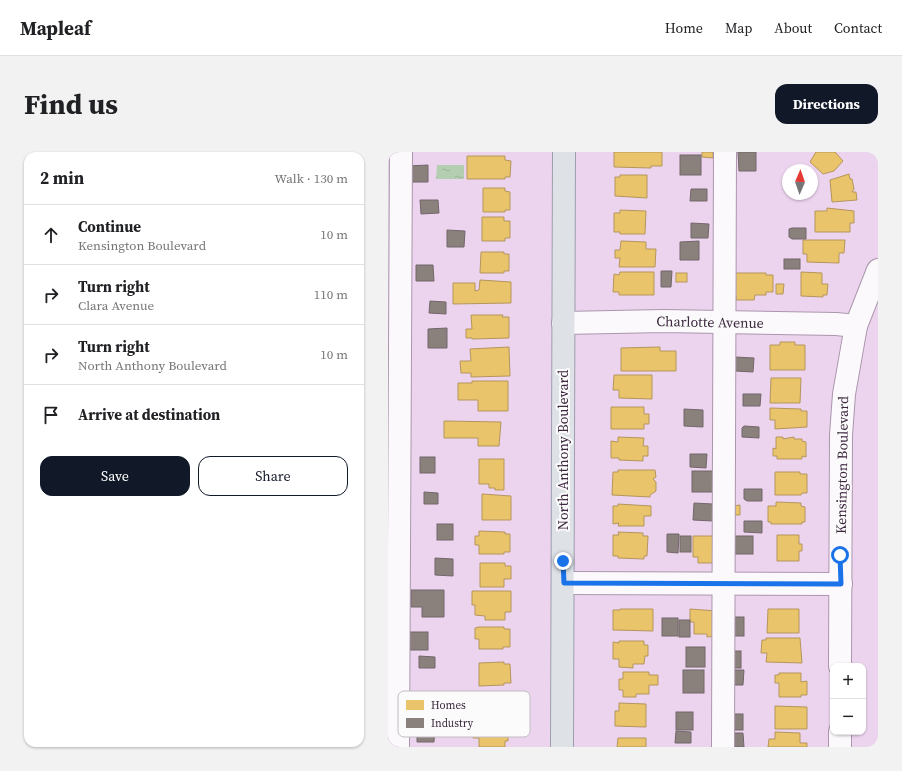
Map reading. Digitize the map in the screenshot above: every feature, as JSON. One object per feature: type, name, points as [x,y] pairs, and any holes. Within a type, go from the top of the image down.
[{"type":"main road","name":"North Anthony Boulevard","points":[[562,747],[564,583],[564,152]]},
{"type":"street","points":[[398,691],[400,152]]},
{"type":"street","points":[[723,747],[725,152]]},
{"type":"street","name":"Kensington Boulevard","points":[[840,663],[841,435],[845,380],[856,326],[878,270]]},
{"type":"street","name":"Charlotte Avenue","points":[[563,323],[836,324],[856,326]]},
{"type":"street","points":[[564,583],[841,584]]},
{"type":"street","points":[[840,735],[840,747]]},
{"type":"street","points":[[398,737],[398,747]]},
{"type":"water","points":[[437,165],[464,165],[464,179],[436,179]]},
{"type":"building: Homes","points":[[614,152],[662,152],[662,166],[651,166],[651,168],[614,167]]},
{"type":"building: Homes","points":[[702,152],[713,152],[713,158],[702,157]]},
{"type":"building: Homes","points":[[816,152],[835,152],[843,161],[834,171],[823,174],[818,169],[818,164],[812,164],[810,162]]},
{"type":"building: Homes","points":[[467,156],[505,156],[505,160],[511,161],[510,177],[505,177],[505,179],[467,179]]},
{"type":"building: Homes","points":[[849,174],[850,179],[852,179],[854,189],[852,192],[856,192],[857,200],[832,202],[830,180]]},
{"type":"building: Homes","points":[[620,175],[647,175],[647,198],[615,196],[615,177],[620,177]]},
{"type":"building: Homes","points":[[483,188],[505,188],[505,191],[510,192],[510,210],[505,210],[505,212],[483,212]]},
{"type":"building: Homes","points":[[827,208],[854,211],[854,223],[850,223],[850,232],[815,232],[815,211],[827,211]]},
{"type":"building: Homes","points":[[620,210],[646,211],[645,234],[620,234],[620,232],[614,232],[614,213],[620,213]]},
{"type":"building: Homes","points":[[482,217],[504,217],[504,221],[510,221],[510,238],[505,238],[505,241],[482,241]]},
{"type":"building: Homes","points":[[803,240],[845,240],[844,253],[839,253],[839,263],[807,262],[807,254],[803,254]]},
{"type":"building: Homes","points":[[621,241],[646,242],[646,249],[656,249],[655,267],[619,267],[620,258],[615,258],[615,250],[620,250]]},
{"type":"building: Homes","points":[[481,252],[504,252],[504,254],[509,254],[509,271],[504,271],[504,273],[480,273]]},
{"type":"building: Homes","points":[[620,272],[654,272],[654,295],[619,295],[619,292],[613,292],[614,274],[619,275]]},
{"type":"building: Homes","points":[[801,272],[822,273],[822,284],[828,284],[827,295],[823,295],[823,297],[801,296]]},
{"type":"building: Homes","points":[[676,273],[687,273],[687,282],[676,282]]},
{"type":"building: Homes","points":[[734,273],[766,273],[766,275],[773,275],[773,292],[766,292],[766,295],[755,295],[754,300],[736,300],[736,296],[734,296]]},
{"type":"building: Homes","points":[[480,280],[511,282],[511,303],[453,304],[453,283],[475,283],[475,291],[479,290]]},
{"type":"building: Homes","points":[[776,284],[784,284],[783,294],[776,294]]},
{"type":"building: Homes","points":[[471,315],[503,315],[502,317],[509,317],[509,338],[466,338],[466,329],[472,329]]},
{"type":"building: Homes","points":[[780,342],[795,342],[795,345],[805,345],[805,370],[770,370],[770,345],[780,345]]},
{"type":"building: Homes","points":[[509,347],[510,376],[471,377],[471,373],[461,373],[460,361],[471,361],[470,349]]},
{"type":"building: Homes","points":[[660,347],[660,351],[676,351],[676,371],[621,371],[621,348]]},
{"type":"building: Homes","points":[[614,375],[652,375],[652,399],[619,398],[619,390],[613,390]]},
{"type":"building: Homes","points":[[771,378],[801,378],[800,403],[770,403]]},
{"type":"building: Homes","points":[[472,381],[508,381],[508,411],[478,411],[478,400],[458,400],[458,383],[472,383]]},
{"type":"building: Homes","points":[[611,407],[644,407],[644,414],[649,414],[649,424],[644,424],[644,429],[611,429]]},
{"type":"building: Homes","points":[[770,408],[801,409],[801,411],[807,411],[807,427],[775,429],[775,420],[770,420]]},
{"type":"building: Homes","points":[[444,421],[501,422],[499,446],[478,446],[478,438],[444,438]]},
{"type":"building: Homes","points":[[618,437],[644,438],[643,446],[648,446],[648,456],[643,456],[643,461],[619,460],[619,458],[611,458],[611,441],[618,442]]},
{"type":"building: Homes","points":[[776,437],[783,437],[783,439],[794,437],[794,439],[802,439],[802,441],[806,442],[806,457],[802,456],[802,459],[777,459],[777,456],[773,456],[773,448],[776,449]]},
{"type":"building: Homes","points":[[479,459],[504,459],[504,490],[489,488],[489,484],[479,484]]},
{"type":"building: Homes","points":[[618,470],[655,470],[656,477],[653,479],[656,482],[656,491],[650,495],[650,497],[612,495],[613,472],[618,472]]},
{"type":"building: Homes","points":[[775,472],[800,472],[800,474],[807,474],[807,493],[802,493],[801,495],[775,495]]},
{"type":"building: Homes","points":[[482,494],[511,496],[511,520],[482,520]]},
{"type":"building: Homes","points":[[776,502],[801,503],[801,506],[805,507],[805,522],[802,522],[802,524],[771,524],[771,522],[768,522],[768,506],[776,506]]},
{"type":"building: Homes","points":[[618,504],[651,506],[651,516],[644,516],[644,526],[618,526],[619,523],[613,524],[613,506],[618,506]]},
{"type":"building: Homes","points":[[740,505],[740,515],[732,515],[732,506]]},
{"type":"building: Homes","points":[[479,531],[505,532],[505,534],[510,534],[510,552],[504,552],[504,554],[479,554],[479,545],[475,545],[475,536],[479,536]]},
{"type":"building: Homes","points":[[618,532],[643,533],[643,536],[648,536],[647,556],[644,556],[644,559],[618,558],[618,556],[613,556],[613,535],[619,535]]},
{"type":"building: Homes","points":[[777,535],[799,535],[799,544],[802,544],[802,551],[799,551],[799,561],[777,561]]},
{"type":"building: Homes","points":[[693,536],[718,536],[715,563],[698,563],[698,557],[693,557]]},
{"type":"building: Homes","points":[[480,563],[505,563],[505,566],[511,566],[511,579],[504,579],[504,587],[480,587]]},
{"type":"building: Homes","points":[[472,591],[511,591],[511,612],[505,612],[505,620],[485,620],[485,616],[475,615],[475,605],[472,605]]},
{"type":"building: Homes","points":[[653,609],[653,631],[613,630],[613,610]]},
{"type":"building: Homes","points":[[690,609],[717,611],[718,636],[707,637],[707,634],[694,634],[694,622],[690,622]]},
{"type":"building: Homes","points":[[768,609],[799,609],[799,633],[767,633]]},
{"type":"building: Homes","points":[[504,627],[504,629],[510,629],[510,647],[503,647],[503,649],[479,649],[479,639],[475,639],[475,628]]},
{"type":"building: Homes","points":[[766,638],[800,638],[802,663],[766,662],[767,653],[761,653],[762,640],[766,640]]},
{"type":"building: Homes","points":[[619,641],[644,641],[644,645],[648,645],[648,656],[645,656],[644,664],[633,664],[633,668],[619,667],[619,659],[613,659],[613,642],[619,643]]},
{"type":"building: Homes","points":[[504,662],[504,664],[510,664],[511,683],[504,683],[504,685],[479,686],[479,663]]},
{"type":"building: Homes","points":[[623,672],[649,672],[649,675],[658,675],[658,685],[649,685],[649,694],[636,694],[636,697],[623,697],[623,690],[619,690],[619,679],[623,679]]},
{"type":"building: Homes","points":[[779,673],[801,673],[801,682],[807,681],[807,695],[801,695],[801,697],[779,697],[779,683],[775,683],[775,675],[779,675]]},
{"type":"building: Homes","points":[[619,703],[646,704],[646,727],[615,726],[615,711],[619,711]]},
{"type":"building: Homes","points":[[775,706],[807,707],[807,729],[775,729]]},
{"type":"building: Homes","points":[[775,732],[800,733],[800,743],[807,743],[807,747],[768,747],[769,739],[775,739]]},
{"type":"building: Homes","points":[[508,737],[508,741],[505,741],[505,747],[479,747],[479,738],[473,738]]},
{"type":"building: Homes","points":[[618,738],[646,738],[646,747],[617,747]]},
{"type":"building: Industry","points":[[738,152],[756,152],[756,171],[739,171]]},
{"type":"building: Industry","points":[[680,155],[701,155],[701,175],[680,175]]},
{"type":"building: Industry","points":[[428,165],[428,182],[408,182],[408,166]]},
{"type":"building: Industry","points":[[691,189],[707,189],[707,201],[690,201]]},
{"type":"building: Industry","points":[[420,200],[438,200],[439,213],[421,214]]},
{"type":"building: Industry","points":[[691,223],[709,224],[708,238],[691,238]]},
{"type":"building: Industry","points":[[806,228],[806,239],[792,239],[789,237],[789,229]]},
{"type":"building: Industry","points":[[447,230],[465,231],[464,247],[447,247]]},
{"type":"building: Industry","points":[[699,241],[699,260],[680,260],[680,242]]},
{"type":"building: Industry","points":[[784,259],[800,259],[800,269],[784,269]]},
{"type":"building: Industry","points":[[416,265],[433,265],[434,281],[416,281]]},
{"type":"building: Industry","points":[[661,271],[672,271],[671,287],[661,287]]},
{"type":"building: Industry","points":[[430,301],[446,302],[446,314],[429,313]]},
{"type":"building: Industry","points":[[447,328],[447,348],[428,348],[428,329]]},
{"type":"building: Industry","points":[[735,357],[754,358],[753,372],[735,371]]},
{"type":"building: Industry","points":[[743,394],[761,394],[760,406],[743,406]]},
{"type":"building: Industry","points":[[684,409],[703,410],[703,427],[684,426]]},
{"type":"building: Industry","points":[[744,426],[759,427],[759,438],[742,437],[742,428]]},
{"type":"building: Industry","points":[[690,454],[707,454],[706,468],[690,467]]},
{"type":"building: Industry","points":[[420,457],[435,457],[435,473],[420,473]]},
{"type":"building: Industry","points":[[692,471],[715,471],[715,492],[692,492]]},
{"type":"building: Industry","points":[[744,489],[762,489],[762,501],[747,501],[744,499]]},
{"type":"building: Industry","points":[[424,492],[438,493],[438,504],[424,504]]},
{"type":"building: Industry","points":[[694,503],[713,504],[713,521],[693,520]]},
{"type":"building: Industry","points":[[744,521],[762,521],[762,533],[744,532]]},
{"type":"building: Industry","points":[[437,524],[453,524],[453,540],[437,540]]},
{"type":"building: Industry","points":[[667,534],[679,534],[678,553],[667,552]]},
{"type":"building: Industry","points":[[680,536],[691,536],[691,552],[680,552]]},
{"type":"building: Industry","points":[[732,536],[753,536],[753,554],[732,554]]},
{"type":"building: Industry","points":[[435,558],[453,559],[453,576],[435,575]]},
{"type":"building: Industry","points":[[411,590],[444,590],[444,617],[422,617],[422,607],[411,607]]},
{"type":"building: Industry","points":[[731,617],[744,617],[744,636],[731,636]]},
{"type":"building: Industry","points":[[662,618],[678,618],[678,636],[662,636]]},
{"type":"building: Industry","points":[[679,620],[690,620],[690,637],[679,637]]},
{"type":"building: Industry","points":[[410,632],[428,632],[428,650],[410,650]]},
{"type":"building: Industry","points":[[686,647],[705,647],[705,667],[686,667]]},
{"type":"building: Industry","points":[[729,651],[741,651],[741,668],[729,668]]},
{"type":"building: Industry","points":[[419,656],[435,657],[435,668],[419,668]]},
{"type":"building: Industry","points":[[683,670],[704,670],[704,693],[683,693]]},
{"type":"building: Industry","points":[[732,670],[744,670],[743,685],[731,685]]},
{"type":"building: Industry","points":[[676,712],[693,712],[693,730],[676,730]]},
{"type":"building: Industry","points":[[731,714],[743,714],[743,730],[731,730]]},
{"type":"building: Industry","points":[[676,731],[691,732],[691,743],[675,743]]},
{"type":"building: Industry","points":[[731,733],[743,733],[744,747],[731,747]]},
{"type":"building: Industry","points":[[417,737],[434,737],[434,742],[417,742]]},
{"type":"route","points":[[563,561],[564,583],[841,584],[840,555]]}]
